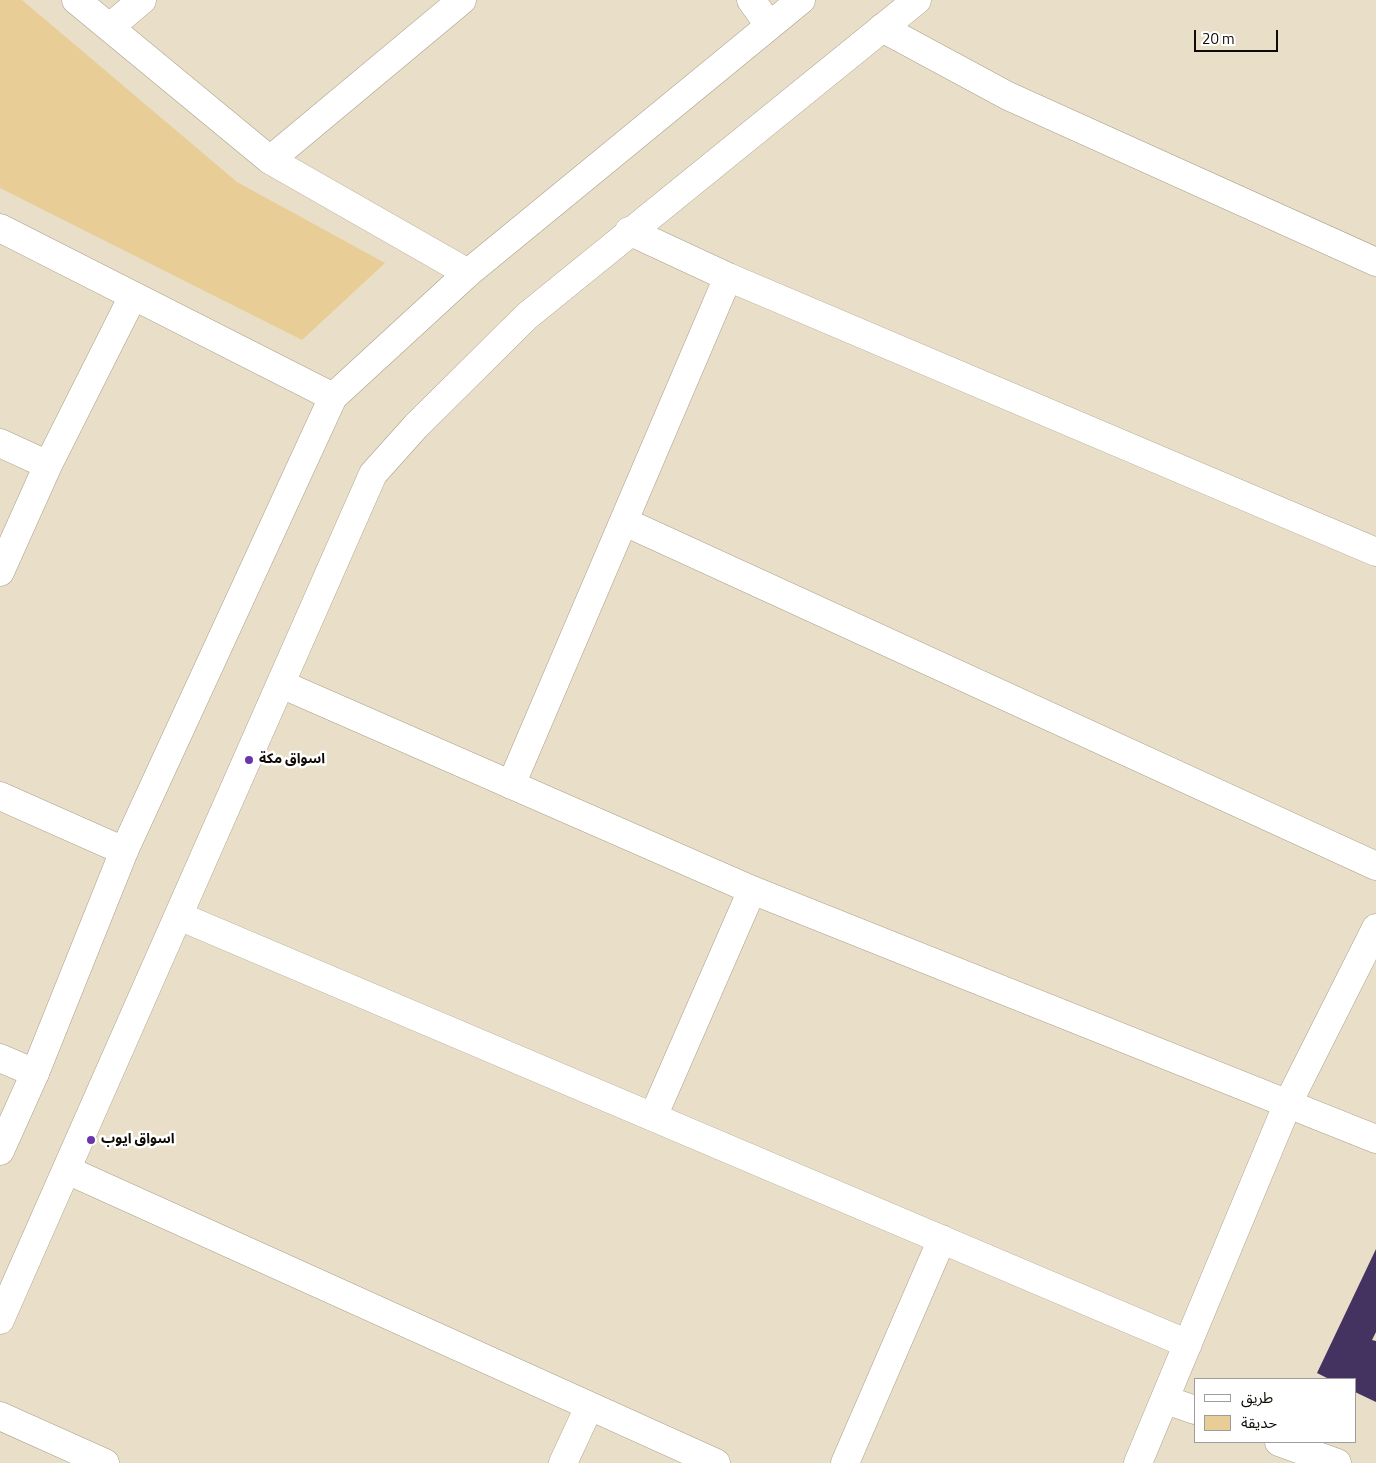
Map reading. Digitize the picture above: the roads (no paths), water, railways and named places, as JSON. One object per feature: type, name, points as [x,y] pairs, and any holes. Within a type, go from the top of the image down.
[{"type":"street","points":[[76,0],[270,160],[468,273]]},
{"type":"street","points":[[110,27],[142,0]]},
{"type":"street","points":[[270,160],[462,0]]},
{"type":"street","points":[[751,0],[769,26]]},
{"type":"street","points":[[0,1151],[34,1073],[124,851],[332,396],[468,273],[801,0]]},
{"type":"street","points":[[0,1320],[373,474],[416,426],[527,316],[629,231],[917,0]]},
{"type":"street","points":[[882,28],[1008,96],[1376,262]]},
{"type":"street","points":[[0,228],[332,396]]},
{"type":"street","points":[[629,231],[728,277],[1376,552]]},
{"type":"street","points":[[511,785],[625,522],[728,277]]},
{"type":"street","points":[[0,572],[48,464],[133,296]]},
{"type":"street","points":[[0,443],[48,464]]},
{"type":"street","points":[[625,522],[1376,866]]},
{"type":"street","points":[[281,684],[752,890],[1288,1102],[1376,1139]]},
{"type":"street","points":[[0,796],[124,851]]},
{"type":"street","points":[[652,1117],[752,890]]},
{"type":"street","points":[[179,916],[1188,1344]]},
{"type":"street","points":[[1138,1463],[1166,1400],[1288,1102],[1376,928]]},
{"type":"street","points":[[0,1058],[34,1073]]},
{"type":"street","points":[[67,1170],[716,1463]]},
{"type":"street","points":[[845,1463],[942,1240]]},
{"type":"street","points":[[1166,1400],[1194,1410]]},
{"type":"street","points":[[563,1463],[589,1407]]},
{"type":"street","points":[[0,1416],[106,1463]]},
{"type":"street","points":[[1283,1443],[1337,1463]]},
{"type":"place","name":"اسواق مكة","points":[[249,760]]},
{"type":"place","name":"اسواق ايوب","points":[[91,1140]]}]
